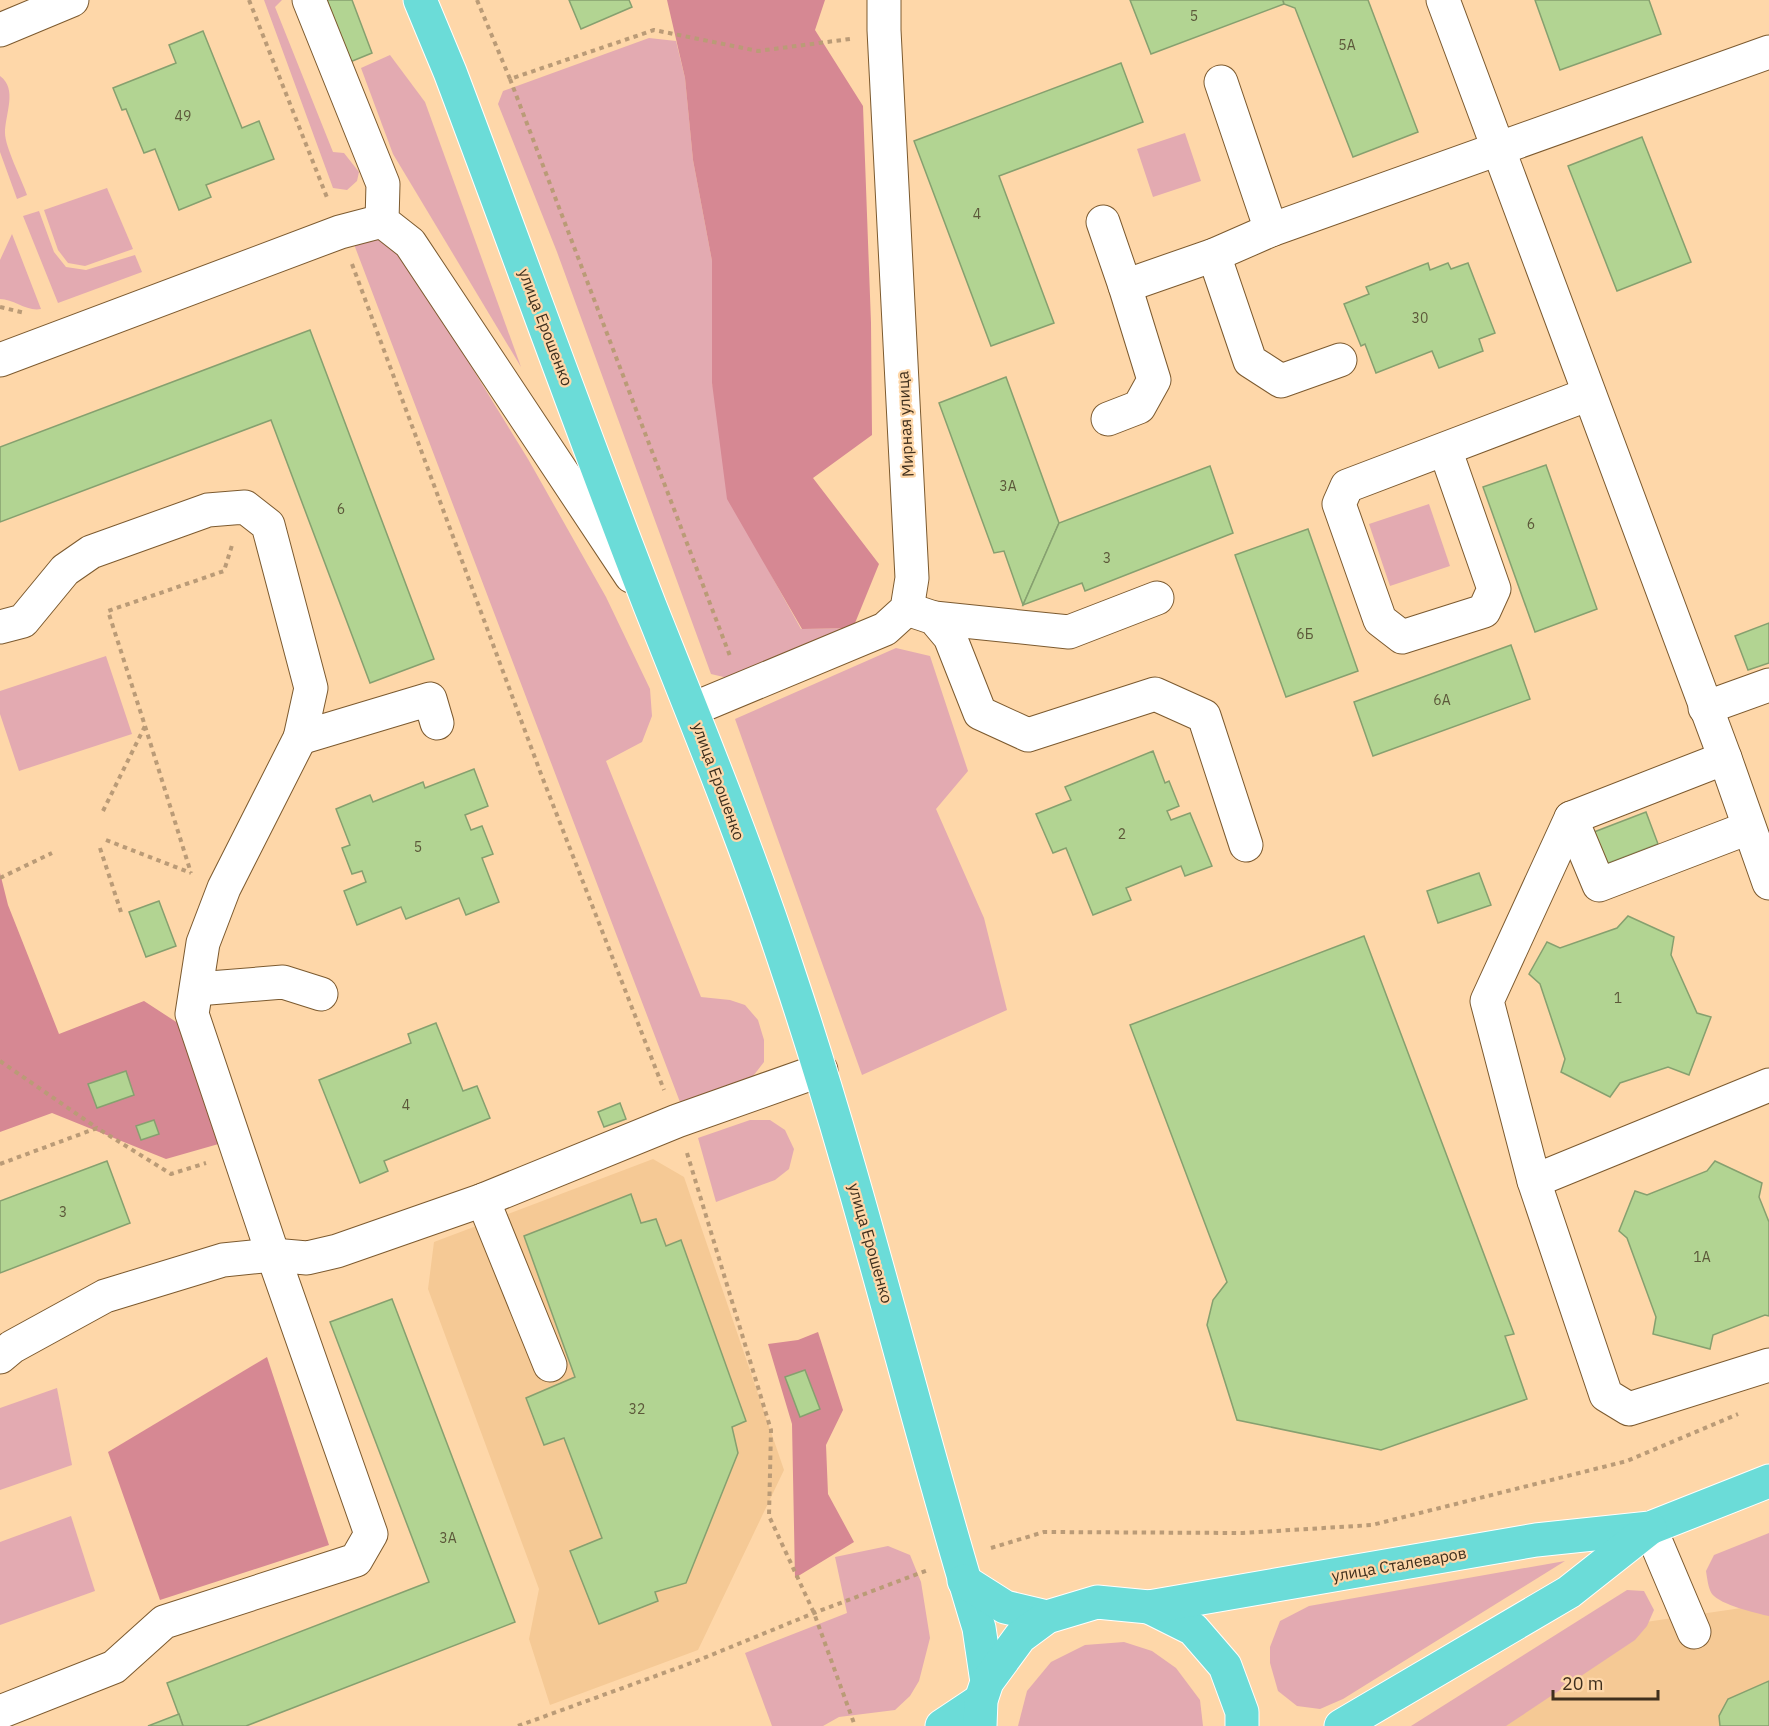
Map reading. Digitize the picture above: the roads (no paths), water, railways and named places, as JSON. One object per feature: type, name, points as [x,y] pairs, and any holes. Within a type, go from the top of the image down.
[{"type":"main road","name":"улица Ерошенко","points":[[420,0],[458,93],[650,604],[693,709],[788,971],[821,1070],[863,1211],[979,1628],[983,1703]]},
{"type":"main road","name":"улица Сталеваров","points":[[983,1703],[1020,1637],[1047,1617],[1097,1602],[1149,1607],[1536,1540],[1650,1528],[1769,1481]]},
{"type":"main road","name":"улица Сталеваров","points":[[1341,1726],[1569,1592],[1650,1528]]},
{"type":"main road","points":[[962,1569],[1005,1607],[1047,1617]]},
{"type":"main road","name":"улица Сталеваров","points":[[1149,1607],[1192,1629],[1225,1666],[1242,1712],[1242,1726]]},
{"type":"main road","points":[[942,1726],[983,1703]]},
{"type":"street","points":[[0,30],[72,0]]},
{"type":"street","points":[[309,0],[383,184],[382,221]]},
{"type":"street","points":[[1443,0],[1725,758],[1769,883]]},
{"type":"street","name":"Мирная улица","points":[[884,15],[912,578],[921,614]]},
{"type":"street","points":[[1125,286],[1214,255],[1271,230],[1769,52]]},
{"type":"street","points":[[1221,82],[1271,230]]},
{"type":"street","points":[[0,360],[340,232],[382,221]]},
{"type":"street","points":[[382,221],[410,243],[650,604]]},
{"type":"street","points":[[1103,222],[1154,380],[1139,407],[1107,419]]},
{"type":"street","points":[[1214,255],[1250,361],[1281,381],[1340,360]]},
{"type":"street","points":[[1445,449],[1494,589],[1484,611],[1402,637],[1380,620],[1339,504],[1347,486],[1589,394]]},
{"type":"street","points":[[0,627],[23,621],[65,570],[92,552],[208,510],[245,507],[268,525],[311,688],[300,738],[224,888],[203,943],[192,1014],[273,1255],[371,1534],[356,1560],[164,1623],[114,1667],[0,1712]]},
{"type":"street","points":[[693,709],[921,614],[1069,632],[1157,598]]},
{"type":"street","points":[[921,614],[950,637],[980,714],[1028,735],[1155,694],[1204,716],[1246,845]]},
{"type":"street","points":[[1705,708],[1769,685]]},
{"type":"street","points":[[300,738],[430,699],[437,723]]},
{"type":"street","points":[[1725,758],[1571,818],[1487,1001],[1534,1181],[1606,1395],[1629,1409],[1769,1365]]},
{"type":"street","points":[[1571,818],[1599,885],[1748,828]]},
{"type":"street","points":[[197,989],[283,982],[321,994]]},
{"type":"street","points":[[0,1357],[12,1347],[105,1296],[222,1260],[273,1255],[307,1258],[337,1251],[483,1200],[677,1121],[821,1070]]},
{"type":"street","points":[[1534,1181],[1769,1085]]},
{"type":"street","points":[[483,1200],[550,1365]]},
{"type":"street","points":[[1650,1528],[1694,1632]]}]
